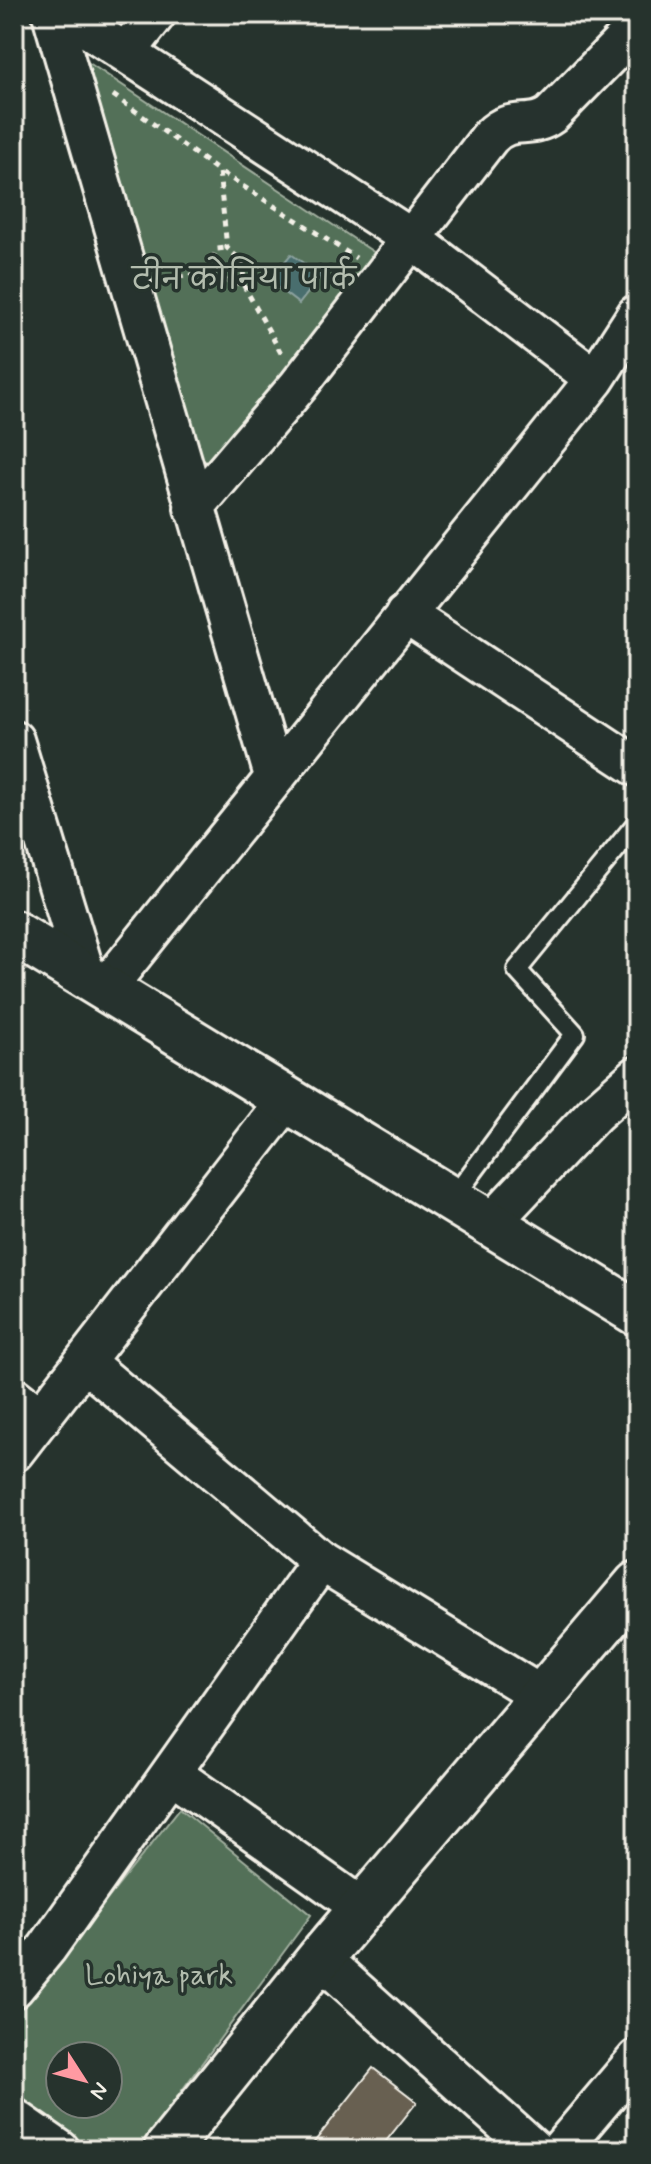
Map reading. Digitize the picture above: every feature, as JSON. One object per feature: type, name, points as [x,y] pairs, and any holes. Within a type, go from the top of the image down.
[{"type":"street","points":[[52,14],[274,776]]},
{"type":"street","points":[[66,14],[412,239],[595,379]]},
{"type":"street","points":[[127,51],[156,14]]},
{"type":"street","points":[[194,508],[298,386],[500,126],[510,122],[541,122],[637,27]]},
{"type":"street","points":[[96,982],[274,776],[595,379],[637,314]]},
{"type":"street","points":[[405,614],[637,767]]},
{"type":"street","points":[[14,740],[96,982]]},
{"type":"street","points":[[14,933],[637,1313]]},
{"type":"street","points":[[490,1224],[595,1113],[637,1076]]},
{"type":"street","points":[[14,1452],[28,1408],[86,1363],[286,1101]]},
{"type":"street","points":[[86,1363],[321,1561],[540,1695]]},
{"type":"street","points":[[14,1988],[47,1948],[321,1561]]},
{"type":"street","points":[[166,2150],[320,1958],[637,1584]]},
{"type":"street","points":[[171,1773],[362,1908]]},
{"type":"street","points":[[320,1958],[534,2150]]},
{"type":"street","points":[[560,2150],[637,2059]]},
{"type":"street","points":[[14,2118],[60,2150]]},
{"type":"lane","points":[[451,1201],[575,1034],[517,970],[637,823]]},
{"type":"path","points":[[111,109],[106,95],[110,92],[219,171],[365,264]]},
{"type":"path","points":[[219,171],[227,248],[244,263],[243,284],[283,358],[293,346]]},
{"type":"path","points":[[227,248],[217,249],[213,258],[217,271],[226,281],[243,284]]},
{"type":"path","points":[[160,280],[217,271]]},
{"type":"green space","name":"टीन कोनिया पार्क","points":[[80,57],[387,261],[206,473],[73,63]]},
{"type":"green space","name":"Lohiya park","points":[[180,1808],[311,1915],[138,2150],[78,2150],[14,2101],[14,2017]]},
{"type":"water","points":[[291,254],[321,276],[299,304],[269,281]]},
{"type":"building","points":[[373,2068],[417,2102],[379,2150],[308,2150]]}]
